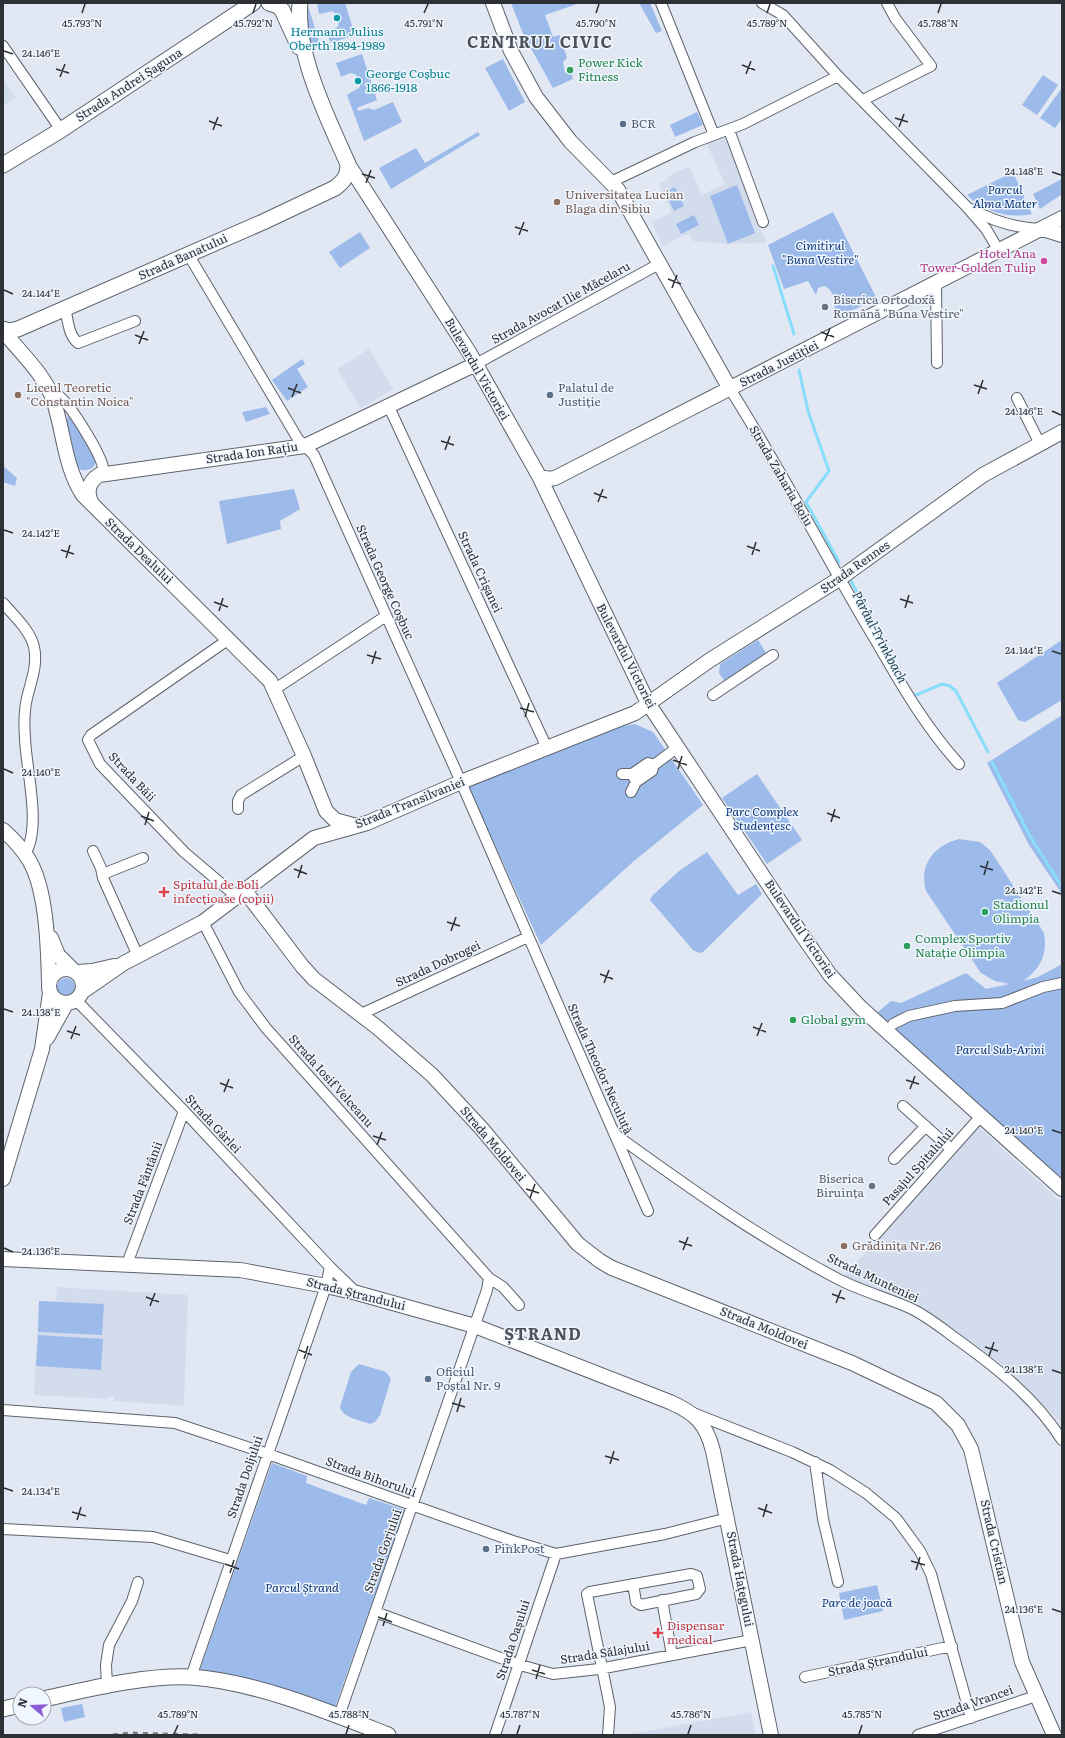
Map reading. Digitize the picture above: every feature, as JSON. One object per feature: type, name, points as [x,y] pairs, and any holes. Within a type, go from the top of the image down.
[{"type":"main road","name":"Bulevardul Victoriei","points":[[252,4],[268,3],[278,6],[282,10],[348,164]]},
{"type":"main road","name":"Bulevardul Victoriei","points":[[300,3],[301,25],[308,68]]},
{"type":"main road","name":"Strada Andrei Șaguna","points":[[3,164],[61,130],[252,4]]},
{"type":"main road","name":"Strada Banatului","points":[[3,330],[9,331],[18,329],[335,188],[346,176],[348,164]]},
{"type":"main road","points":[[52,1697],[107,1686],[167,1678],[191,1677],[272,1694],[339,1716],[388,1735]]},
{"type":"street","points":[[661,3],[714,135]]},
{"type":"street","points":[[762,3],[783,15],[838,76],[966,206],[986,229],[1000,251]]},
{"type":"street","points":[[863,100],[931,66],[895,18],[887,3]]},
{"type":"street","name":"Strada Zaharia Boiu","points":[[493,4],[511,51],[536,97],[566,136],[611,182],[621,195],[730,389],[799,502],[839,579],[917,712],[937,739],[959,764]]},
{"type":"street","points":[[3,46],[61,130]]},
{"type":"street","points":[[611,182],[714,135],[729,130],[838,76]]},
{"type":"street","points":[[729,130],[763,222]]},
{"type":"street","name":"Bulevardul Victoriei","points":[[348,164],[476,364],[539,476],[648,703],[830,975],[861,1008],[1062,1189]]},
{"type":"street","points":[[966,206],[982,215],[1012,226],[1043,229],[1062,235]]},
{"type":"street","name":"Strada Justiției","points":[[539,476],[548,479],[555,478],[1061,221]]},
{"type":"street","name":"Strada George Coșbuc","points":[[188,254],[298,439],[314,455],[461,782],[528,937]]},
{"type":"street","name":"Strada Avocat Ilie Măcelaru","points":[[476,364],[659,264]]},
{"type":"street","points":[[936,284],[937,363]]},
{"type":"street","points":[[65,308],[71,332],[74,340],[78,343],[135,321]]},
{"type":"street","name":"Strada Dealului","points":[[3,330],[48,388],[54,403],[73,477],[83,495],[270,681],[275,689],[304,756],[326,811]]},
{"type":"street","name":"Strada Ion Rațiu","points":[[100,475],[305,446],[476,364]]},
{"type":"street","points":[[48,388],[64,400],[71,409],[99,457],[103,469],[100,475],[91,482],[88,493],[97,510]]},
{"type":"street","points":[[1017,398],[1040,444]]},
{"type":"street","name":"Strada Crișanei","points":[[389,407],[547,748]]},
{"type":"street","name":"Strada Rennes","points":[[648,703],[710,660],[839,579],[983,475],[1062,432]]},
{"type":"street","points":[[3,603],[28,632],[32,640],[35,655],[34,673],[27,698],[25,714],[25,740],[33,825],[32,840],[9,843]]},
{"type":"street","points":[[275,689],[386,616]]},
{"type":"street","name":"Strada Băii","points":[[229,639],[91,735],[88,740],[100,764],[184,852],[241,894]]},
{"type":"street","points":[[713,694],[773,655]]},
{"type":"street","name":"Strada Transilvaniei","points":[[75,999],[124,963],[203,922],[307,842],[328,833],[358,826],[461,782],[635,713],[648,703]]},
{"type":"street","points":[[631,792],[630,777],[652,771],[654,765],[678,747]]},
{"type":"street","points":[[238,809],[238,801],[241,795],[304,756]]},
{"type":"street","points":[[307,842],[320,824],[326,811],[335,820],[358,826]]},
{"type":"street","points":[[3,1178],[42,1049],[49,987],[46,927],[37,879],[30,861],[9,843]]},
{"type":"street","points":[[93,851],[103,874],[103,878],[138,956]]},
{"type":"street","points":[[103,874],[143,858]]},
{"type":"street","name":"Strada Moldovei","points":[[241,894],[310,975],[326,990],[409,1054],[442,1086],[482,1129],[571,1236],[588,1253],[612,1268],[852,1363],[936,1403]]},
{"type":"street","name":"Strada Iosif Velceanu","points":[[203,922],[239,992],[258,1018],[489,1278],[503,1287],[519,1305]]},
{"type":"street","points":[[42,1049],[75,999],[83,981],[58,955],[46,927]]},
{"type":"street","name":"Strada Dobrogei","points":[[359,1015],[528,937]]},
{"type":"street","name":"Strada Theodor Neculuță","points":[[528,937],[648,1211]]},
{"type":"street","name":"Strada Transilvaniei","points":[[74,971],[92,971],[124,963]]},
{"type":"street","points":[[74,971],[66,968],[55,972],[49,987],[56,1001],[75,999]]},
{"type":"street","points":[[893,1024],[909,1016],[955,1006],[1002,1003],[1043,987],[1062,982]]},
{"type":"street","name":"Strada Gârlei","points":[[75,999],[184,1111],[330,1267],[357,1293]]},
{"type":"street","points":[[903,1106],[951,1149]]},
{"type":"street","name":"Strada Fântânii","points":[[127,1264],[184,1111]]},
{"type":"street","name":"Pasajul Spitalului","points":[[875,1235],[981,1116]]},
{"type":"street","points":[[894,1159],[926,1126]]},
{"type":"street","name":"Strada Munteniei","points":[[616,1135],[683,1183],[782,1246],[841,1280],[911,1309],[931,1320],[985,1359],[1039,1408],[1062,1440]]},
{"type":"street","name":"Strada Ștrandului","points":[[3,1259],[240,1270],[357,1293],[475,1326],[663,1399],[691,1412],[815,1462],[845,1478],[883,1506],[906,1530],[926,1560],[952,1646],[971,1718]]},
{"type":"street","points":[[326,1286],[330,1267]]},
{"type":"street","points":[[475,1326],[487,1290],[489,1278]]},
{"type":"street","name":"Strada Doljului","points":[[191,1677],[230,1560],[326,1286]]},
{"type":"street","name":"Strada Gorjului","points":[[339,1716],[475,1326]]},
{"type":"street","name":"Strada Cristian","points":[[936,1403],[958,1425],[971,1449],[1022,1662],[1054,1735]]},
{"type":"street","name":"Strada Bihorului","points":[[3,1410],[175,1423],[513,1541],[556,1554],[665,1534],[728,1518]]},
{"type":"street","name":"Strada Ștrandului","points":[[691,1412],[702,1424]]},
{"type":"street","name":"Strada Hațegului","points":[[702,1424],[711,1445],[728,1518],[771,1735]]},
{"type":"street","points":[[815,1462],[823,1519],[838,1582]]},
{"type":"street","points":[[3,1529],[153,1537],[230,1560]]},
{"type":"street","name":"Strada Oașului","points":[[495,1735],[520,1665],[556,1554]]},
{"type":"street","points":[[608,1735],[610,1707],[587,1594],[633,1584],[691,1574],[697,1576],[700,1589],[696,1594],[638,1604],[633,1584]]},
{"type":"street","points":[[107,1686],[106,1666],[109,1645],[132,1600],[138,1582]]},
{"type":"street","points":[[662,1600],[672,1655]]},
{"type":"street","name":"Strada Sălajului","points":[[375,1612],[520,1665],[553,1674],[603,1669],[752,1640]]},
{"type":"street","name":"Strada Ștrandului","points":[[805,1677],[952,1646]]},
{"type":"street","name":"Strada Vrancei","points":[[922,1734],[1036,1696]]},
{"type":"shaded area","points":[[3,78],[16,97],[3,106]]},
{"type":"shaded area","points":[[727,135],[755,219],[767,243],[728,244],[692,241],[690,233],[662,246],[652,222],[672,212],[659,184],[668,180],[667,177],[689,166],[702,195],[725,184],[706,143]]},
{"type":"shaded area","points":[[369,349],[393,389],[361,408],[337,369]]},
{"type":"shaded area","points":[[979,1127],[1062,1203],[1062,1424],[1006,1367],[921,1308],[843,1277]]},
{"type":"shaded area","points":[[57,1287],[188,1295],[184,1406],[114,1401],[114,1397],[109,1397],[108,1399],[34,1395],[39,1301],[56,1302]]},
{"type":"shaded area","points":[[751,1712],[755,1733],[742,1735],[626,1735]]},
{"type":"green space","points":[[307,3],[321,47],[312,50],[308,33]]},
{"type":"green space","points":[[317,3],[345,3],[355,35],[331,43],[326,32],[338,27],[339,18],[333,11],[319,14]]},
{"type":"green space","points":[[511,3],[580,3],[545,15],[553,37],[560,35],[567,58],[563,62],[565,73],[571,71],[573,79],[553,88],[524,36]]},
{"type":"green space","points":[[639,3],[650,3],[662,31],[656,33]]},
{"type":"green space","points":[[362,54],[377,100],[357,108],[358,111],[368,108],[374,110],[393,102],[402,122],[364,141],[347,95],[360,87],[360,80],[355,74],[350,73],[341,77],[336,63]]},
{"type":"green space","points":[[503,59],[525,102],[509,111],[485,68]]},
{"type":"green space","points":[[1043,75],[1058,85],[1037,115],[1022,105]]},
{"type":"green space","points":[[1062,88],[1062,118],[1055,128],[1040,118]]},
{"type":"green space","points":[[697,112],[703,125],[675,137],[670,125]]},
{"type":"green space","points":[[478,132],[480,135],[391,189],[379,168],[416,148],[425,163]]},
{"type":"green space","name":"Parcul Alma Mater","points":[[1013,172],[1032,214],[1014,216],[997,213],[981,206],[967,195]]},
{"type":"green space","points":[[1062,179],[1062,194],[1040,209],[1033,194]]},
{"type":"green space","points":[[737,185],[755,233],[728,244],[710,196]]},
{"type":"green space","points":[[675,187],[684,206],[674,211],[665,192]]},
{"type":"green space","name":"Cimitirul \"Buna Vestire\"","points":[[833,212],[877,299],[835,318],[834,299],[828,288],[824,286],[818,288],[816,295],[808,281],[784,289],[768,245]]},
{"type":"green space","points":[[694,215],[699,225],[681,234],[676,224]]},
{"type":"green space","points":[[360,232],[370,248],[340,268],[329,252]]},
{"type":"green space","points":[[302,359],[305,364],[297,369],[308,387],[287,401],[272,380]]},
{"type":"green space","points":[[266,407],[270,414],[246,422],[242,412]]},
{"type":"green space","points":[[71,414],[97,457],[94,466],[88,470],[81,470],[75,463],[66,421],[68,415]]},
{"type":"green space","points":[[3,466],[17,478],[15,486],[3,482]]},
{"type":"green space","points":[[294,489],[300,509],[280,521],[281,529],[227,544],[219,501]]},
{"type":"green space","points":[[758,640],[768,656],[726,683],[719,673],[720,664]]},
{"type":"green space","points":[[1062,640],[1062,700],[1025,722],[1018,720],[997,683]]},
{"type":"green space","points":[[1062,715],[1062,894],[1029,845],[987,763]]},
{"type":"green space","points":[[635,724],[653,732],[703,805],[634,861],[541,945],[467,785],[622,726]]},
{"type":"green space","name":"Parc Complex Studențesc","points":[[757,774],[802,840],[767,864],[722,798]]},
{"type":"green space","name":"Parcul Sub-Arini","points":[[959,839],[980,842],[990,850],[1044,933],[1044,955],[1034,972],[1023,981],[1038,977],[1062,964],[1062,1189],[872,1017],[891,1001],[901,1003],[966,973],[986,989],[1009,984],[995,981],[981,973],[926,891],[924,882],[925,873],[930,858],[942,846]]},
{"type":"green space","points":[[707,852],[738,895],[756,884],[762,894],[703,952],[699,953],[693,950],[650,900],[652,896],[679,871]]},
{"type":"green space","points":[[66,978],[72,981],[75,987],[72,993],[66,996],[60,993],[57,987],[60,981]]},
{"type":"green space","points":[[39,1301],[104,1304],[102,1335],[38,1332]]},
{"type":"green space","points":[[38,1335],[103,1339],[101,1370],[36,1366]]},
{"type":"green space","points":[[359,1364],[386,1372],[391,1379],[380,1415],[375,1422],[370,1424],[348,1416],[340,1407],[351,1372]]},
{"type":"green space","name":"Parcul Ștrand","points":[[272,1463],[307,1476],[306,1483],[366,1505],[369,1498],[405,1510],[335,1707],[303,1694],[233,1680],[198,1675]]},
{"type":"green space","name":"Parc de joacă","points":[[877,1585],[883,1611],[844,1620],[839,1593]]},
{"type":"green space","points":[[82,1704],[85,1717],[64,1722],[61,1708]]},
{"type":"waterway","name":"Pârâul Trinkbach","points":[[773,266],[794,334]]},
{"type":"waterway","name":"Pârâul Trinkbach","points":[[799,370],[808,411],[829,471],[806,502],[839,562]]},
{"type":"waterway","name":"Pârâul Trinkbach","points":[[851,581],[889,654]]},
{"type":"waterway","name":"Pârâul Trinkbach","points":[[911,694],[916,695],[942,684],[950,686],[956,691],[988,752]]},
{"type":"waterway","name":"Pârâul Trinkbach","points":[[992,762],[1031,838],[1062,887]]},
{"type":"railway","points":[[113,1735],[129,1733],[201,1735]]},
{"type":"place","name":"Hermann Julius Oberth 1894-1989","points":[[337,18]]},
{"type":"place","name":"Power Kick Fitness","points":[[570,70]]},
{"type":"place","name":"George Coșbuc 1866-1918","points":[[358,81]]},
{"type":"place","name":"BCR","points":[[623,124]]},
{"type":"place","name":"Universitatea Lucian Blaga din Sibiu","points":[[557,202]]},
{"type":"place","name":"Hotel Ana Tower-Golden Tulip","points":[[1044,261]]},
{"type":"place","name":"Biserica Ortodoxă Română \"Buna Vestire\"","points":[[825,307]]},
{"type":"place","name":"Liceul Teoretic \"Constantin Noica\"","points":[[18,395]]},
{"type":"place","name":"Palatul de Justiție","points":[[550,395]]},
{"type":"place","name":"Spitalul de Boli infecțioase (copii)","points":[[164,892]]},
{"type":"place","name":"Stadionul Olimpia","points":[[985,912]]},
{"type":"place","name":"Complex Sportiv Natație Olimpia","points":[[907,946]]},
{"type":"place","name":"Global gym","points":[[793,1020]]},
{"type":"place","name":"Biserica Biruința","points":[[872,1186]]},
{"type":"place","name":"Grădinița Nr.26","points":[[844,1246]]},
{"type":"place","name":"Oficiul Poștal Nr. 9","points":[[428,1379]]},
{"type":"place","name":"PinkPost","points":[[486,1549]]},
{"type":"place","name":"Dispensar medical","points":[[658,1633]]},
{"type":"district","name":"CENTRUL CIVIC","points":[[540,42]]},
{"type":"district","name":"ȘTRAND","points":[[543,1334]]}]
